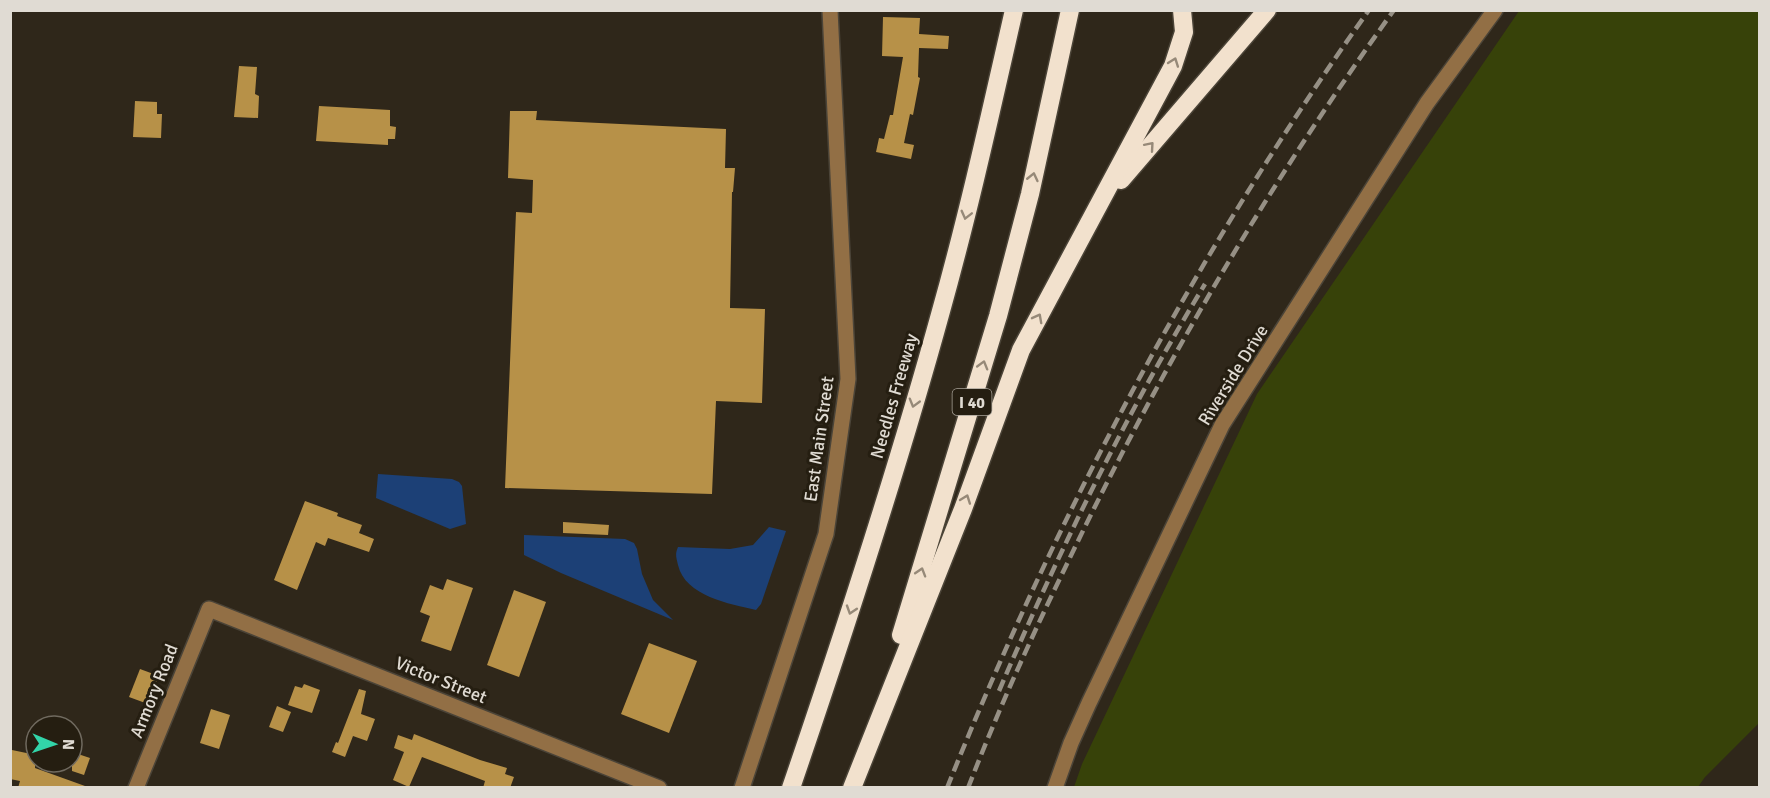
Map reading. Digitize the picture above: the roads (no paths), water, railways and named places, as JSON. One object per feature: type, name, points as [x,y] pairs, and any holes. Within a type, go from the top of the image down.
[{"type":"highway","points":[[981,159],[1002,10]]},
{"type":"highway","name":"Needles Freeway","points":[[791,788],[891,481],[941,310],[981,159],[1014,10]]},
{"type":"highway","name":"I 40","points":[[852,788],[925,559],[998,316],[1030,194],[1070,10]]},
{"type":"highway","points":[[852,788],[963,509],[1021,350],[1173,66],[1184,32],[1182,10]]},
{"type":"highway","points":[[1098,206],[1267,10]]},
{"type":"street","name":"East Main Street","points":[[742,788],[826,534],[848,379],[830,10]]},
{"type":"street","name":"Riverside Drive","points":[[1054,788],[1089,704],[1222,425],[1427,103],[1495,10]]},
{"type":"street","name":"Armory Road","points":[[136,788],[209,609]]},
{"type":"street","name":"Victor Street","points":[[209,609],[659,788]]},
{"type":"water","points":[[378,474],[452,479],[459,482],[462,486],[466,524],[450,529],[376,498]]},
{"type":"water","points":[[769,527],[786,531],[761,604],[756,610],[710,597],[689,584],[682,576],[676,558],[678,547],[730,549],[753,545]]},
{"type":"water","points":[[524,535],[625,539],[634,543],[642,574],[653,600],[673,620],[524,555]]},
{"type":"railway","points":[[947,788],[1035,585],[1135,387],[1246,195],[1306,101],[1369,10]]},
{"type":"railway","points":[[968,788],[1002,704],[1052,595],[1101,495],[1176,352],[1302,144],[1394,10]]},
{"type":"railway","points":[[999,691],[1045,587],[1095,484],[1148,383],[1205,284]]}]
